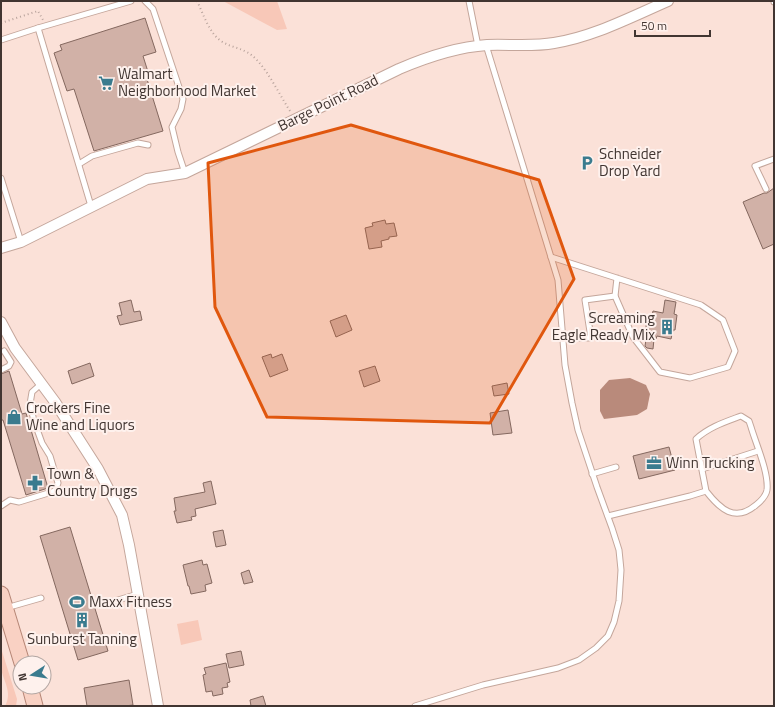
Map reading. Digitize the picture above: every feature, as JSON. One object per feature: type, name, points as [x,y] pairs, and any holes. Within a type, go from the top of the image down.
[{"type":"main road","points":[[1,594],[20,655]]},
{"type":"main road","points":[[32,695],[35,706]]},
{"type":"street","name":"Barge Point Road","points":[[1,248],[21,242],[147,179],[185,173],[294,119],[427,57],[450,50],[482,46],[554,43],[585,36],[668,1]]},
{"type":"street","points":[[1,322],[15,348],[55,402],[98,469],[122,515],[129,545],[158,706]]},
{"type":"lane","points":[[1,40],[131,1]]},
{"type":"lane","points":[[145,1],[153,9],[183,99],[172,127],[185,173]]},
{"type":"lane","points":[[414,706],[483,686],[558,668],[580,660],[596,648],[608,636],[614,622],[619,601],[621,570],[619,550],[578,430],[565,365],[558,280],[482,46],[469,1]]},
{"type":"lane","points":[[38,28],[91,206]]},
{"type":"lane","points":[[79,164],[92,156],[138,143],[148,145]]},
{"type":"lane","points":[[766,190],[755,166],[774,159]]},
{"type":"lane","points":[[1,178],[3,190],[21,242]]},
{"type":"lane","points":[[551,256],[701,305],[723,320],[735,352],[728,368],[690,378],[660,372],[633,337],[615,296],[617,278]]},
{"type":"lane","points":[[562,338],[591,338],[585,300],[615,296]]},
{"type":"lane","points":[[1,370],[9,366],[11,362],[4,351]]},
{"type":"lane","points":[[1,506],[10,500],[19,502],[55,491],[58,483],[50,456],[42,443],[34,421],[30,404],[32,392],[41,384]]},
{"type":"lane","points":[[741,416],[748,421],[767,480],[767,492],[763,499],[749,510],[740,514],[726,511],[716,504],[706,491],[702,469],[696,439],[703,432],[720,423],[741,416]]},
{"type":"lane","points":[[702,469],[758,451]]},
{"type":"lane","points":[[592,474],[616,467]]},
{"type":"lane","points":[[608,516],[706,491]]},
{"type":"lane","points":[[108,603],[138,594]]},
{"type":"lane","points":[[6,609],[41,598]]},
{"type":"path","points":[[197,1],[216,37],[248,52],[263,67],[294,119]]},
{"type":"highlighted area","points":[[351,125],[539,180],[574,279],[490,423],[267,417],[215,307],[208,163]]},
{"type":"shaded area","points":[[223,1],[277,1],[287,29],[277,30]]},
{"type":"shaded area","points":[[630,378],[646,385],[650,394],[647,409],[637,415],[604,419],[600,411],[600,390],[609,380]]},
{"type":"shaded area","points":[[198,620],[202,640],[181,645],[177,624]]},
{"type":"shaded area","points":[[1,648],[12,683],[12,695],[16,695],[17,699],[16,706],[5,706],[8,691],[2,673]]},
{"type":"building","name":"Walmart Neighborhood Market","points":[[145,18],[156,52],[143,56],[149,75],[146,76],[163,131],[94,151],[74,89],[67,91],[54,53],[62,50],[60,45]]},
{"type":"building","points":[[774,188],[774,244],[763,249],[743,202],[767,193]]},
{"type":"building","points":[[385,220],[386,224],[394,223],[397,236],[389,237],[389,239],[381,241],[382,247],[369,249],[365,228],[373,226],[372,223]]},
{"type":"building","points":[[131,300],[134,312],[140,311],[142,320],[120,325],[117,316],[122,315],[119,303]]},
{"type":"building","name":"Screaming Eagle Ready Mix","points":[[665,300],[676,302],[674,314],[677,315],[675,330],[673,330],[671,339],[657,336],[656,339],[654,339],[653,349],[647,348],[645,346],[647,333],[645,333],[648,315],[652,316],[653,311],[663,313]]},
{"type":"building","points":[[346,315],[352,330],[336,337],[330,321]]},
{"type":"building","points":[[271,354],[272,358],[282,354],[288,370],[270,377],[262,357]]},
{"type":"building","points":[[90,363],[94,376],[72,384],[68,371]]},
{"type":"building","points":[[375,366],[380,381],[364,387],[359,371]]},
{"type":"building","name":"Crockers Fine Wine and Liquors","points":[[9,371],[22,414],[26,413],[48,488],[26,495],[3,420],[1,420],[1,374]]},
{"type":"building","points":[[507,383],[509,394],[494,396],[492,386]]},
{"type":"building","points":[[508,410],[512,433],[493,435],[490,413]]},
{"type":"building","name":"Winn Trucking","points":[[669,447],[675,470],[639,479],[633,456]]},
{"type":"building","points":[[211,481],[216,504],[195,509],[196,516],[191,517],[192,520],[177,523],[174,511],[176,511],[174,498],[205,492],[203,483]]},
{"type":"building","points":[[70,527],[108,651],[78,660],[40,536]]},
{"type":"building","points":[[223,530],[226,545],[216,547],[213,532]]},
{"type":"building","points":[[202,560],[203,565],[207,564],[212,583],[205,585],[206,591],[191,594],[183,565]]},
{"type":"building","points":[[249,570],[253,582],[244,584],[241,573]]},
{"type":"building","points":[[241,651],[244,665],[229,668],[226,654]]},
{"type":"building","points":[[226,663],[230,682],[227,683],[228,687],[222,688],[223,694],[213,696],[212,691],[206,692],[203,675],[206,674],[204,668]]},
{"type":"building","points":[[129,680],[133,705],[87,706],[84,688]]},
{"type":"building","points":[[263,696],[266,706],[251,706],[250,700]]},
{"type":"place","name":"Walmart Neighborhood Market","points":[[106,83]]},
{"type":"place","name":"Schneider Drop Yard","points":[[587,163]]},
{"type":"place","name":"Screaming Eagle Ready Mix","points":[[667,327]]},
{"type":"place","name":"Crockers Fine Wine and Liquors","points":[[14,417]]},
{"type":"place","name":"Winn Trucking","points":[[654,463]]},
{"type":"place","name":"Town & Country Drugs","points":[[35,483]]},
{"type":"place","name":"Maxx Fitness","points":[[77,602]]},
{"type":"place","name":"Sunburst Tanning","points":[[82,620]]}]
